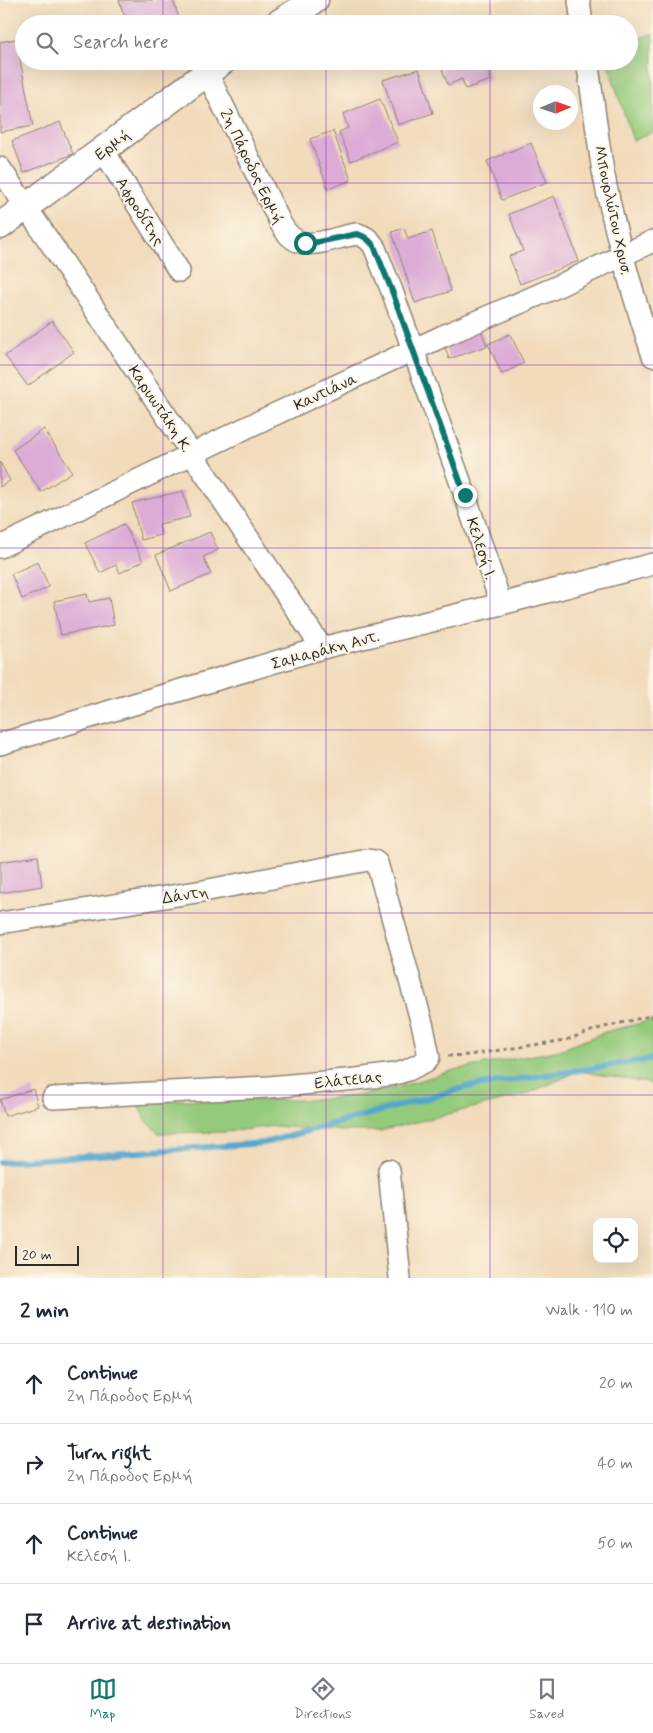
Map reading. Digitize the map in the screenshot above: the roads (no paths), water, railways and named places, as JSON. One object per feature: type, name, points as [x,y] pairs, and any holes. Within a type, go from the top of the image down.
[{"type":"street","points":[[291,15],[315,0]]},
{"type":"street","points":[[579,0],[581,15]]},
{"type":"street","name":"Ερμή","points":[[0,226],[211,70]]},
{"type":"street","name":"2η Πάροδος Ερμή","points":[[216,70],[287,234],[294,241],[305,243],[357,234],[363,235],[370,240],[384,269],[413,350]]},
{"type":"street","name":"Μπουρλώτου Χρυσ.","points":[[588,70],[603,172],[622,255],[653,356]]},
{"type":"street","name":"Αφροδίτης","points":[[104,150],[179,272]]},
{"type":"street","name":"Καρυωτάκη Κ.","points":[[0,168],[322,648]]},
{"type":"street","name":"Καντιάνα","points":[[0,547],[413,350],[653,241]]},
{"type":"street","name":"Κελεσή Ι.","points":[[413,350],[465,495],[501,604]]},
{"type":"street","name":"Σαμαράκη Αντ.","points":[[0,744],[322,648],[653,564]]},
{"type":"street","name":"Δάντη","points":[[0,923],[203,892],[368,860],[374,861],[377,864],[423,1027],[429,1057]]},
{"type":"street","name":"Ελάτειας","points":[[53,1098],[269,1087],[357,1079],[395,1074],[426,1061],[429,1057]]},
{"type":"street","points":[[389,1170],[400,1278]]},
{"type":"waterway","points":[[0,1162],[264,1143],[467,1087],[653,1059]]}]
